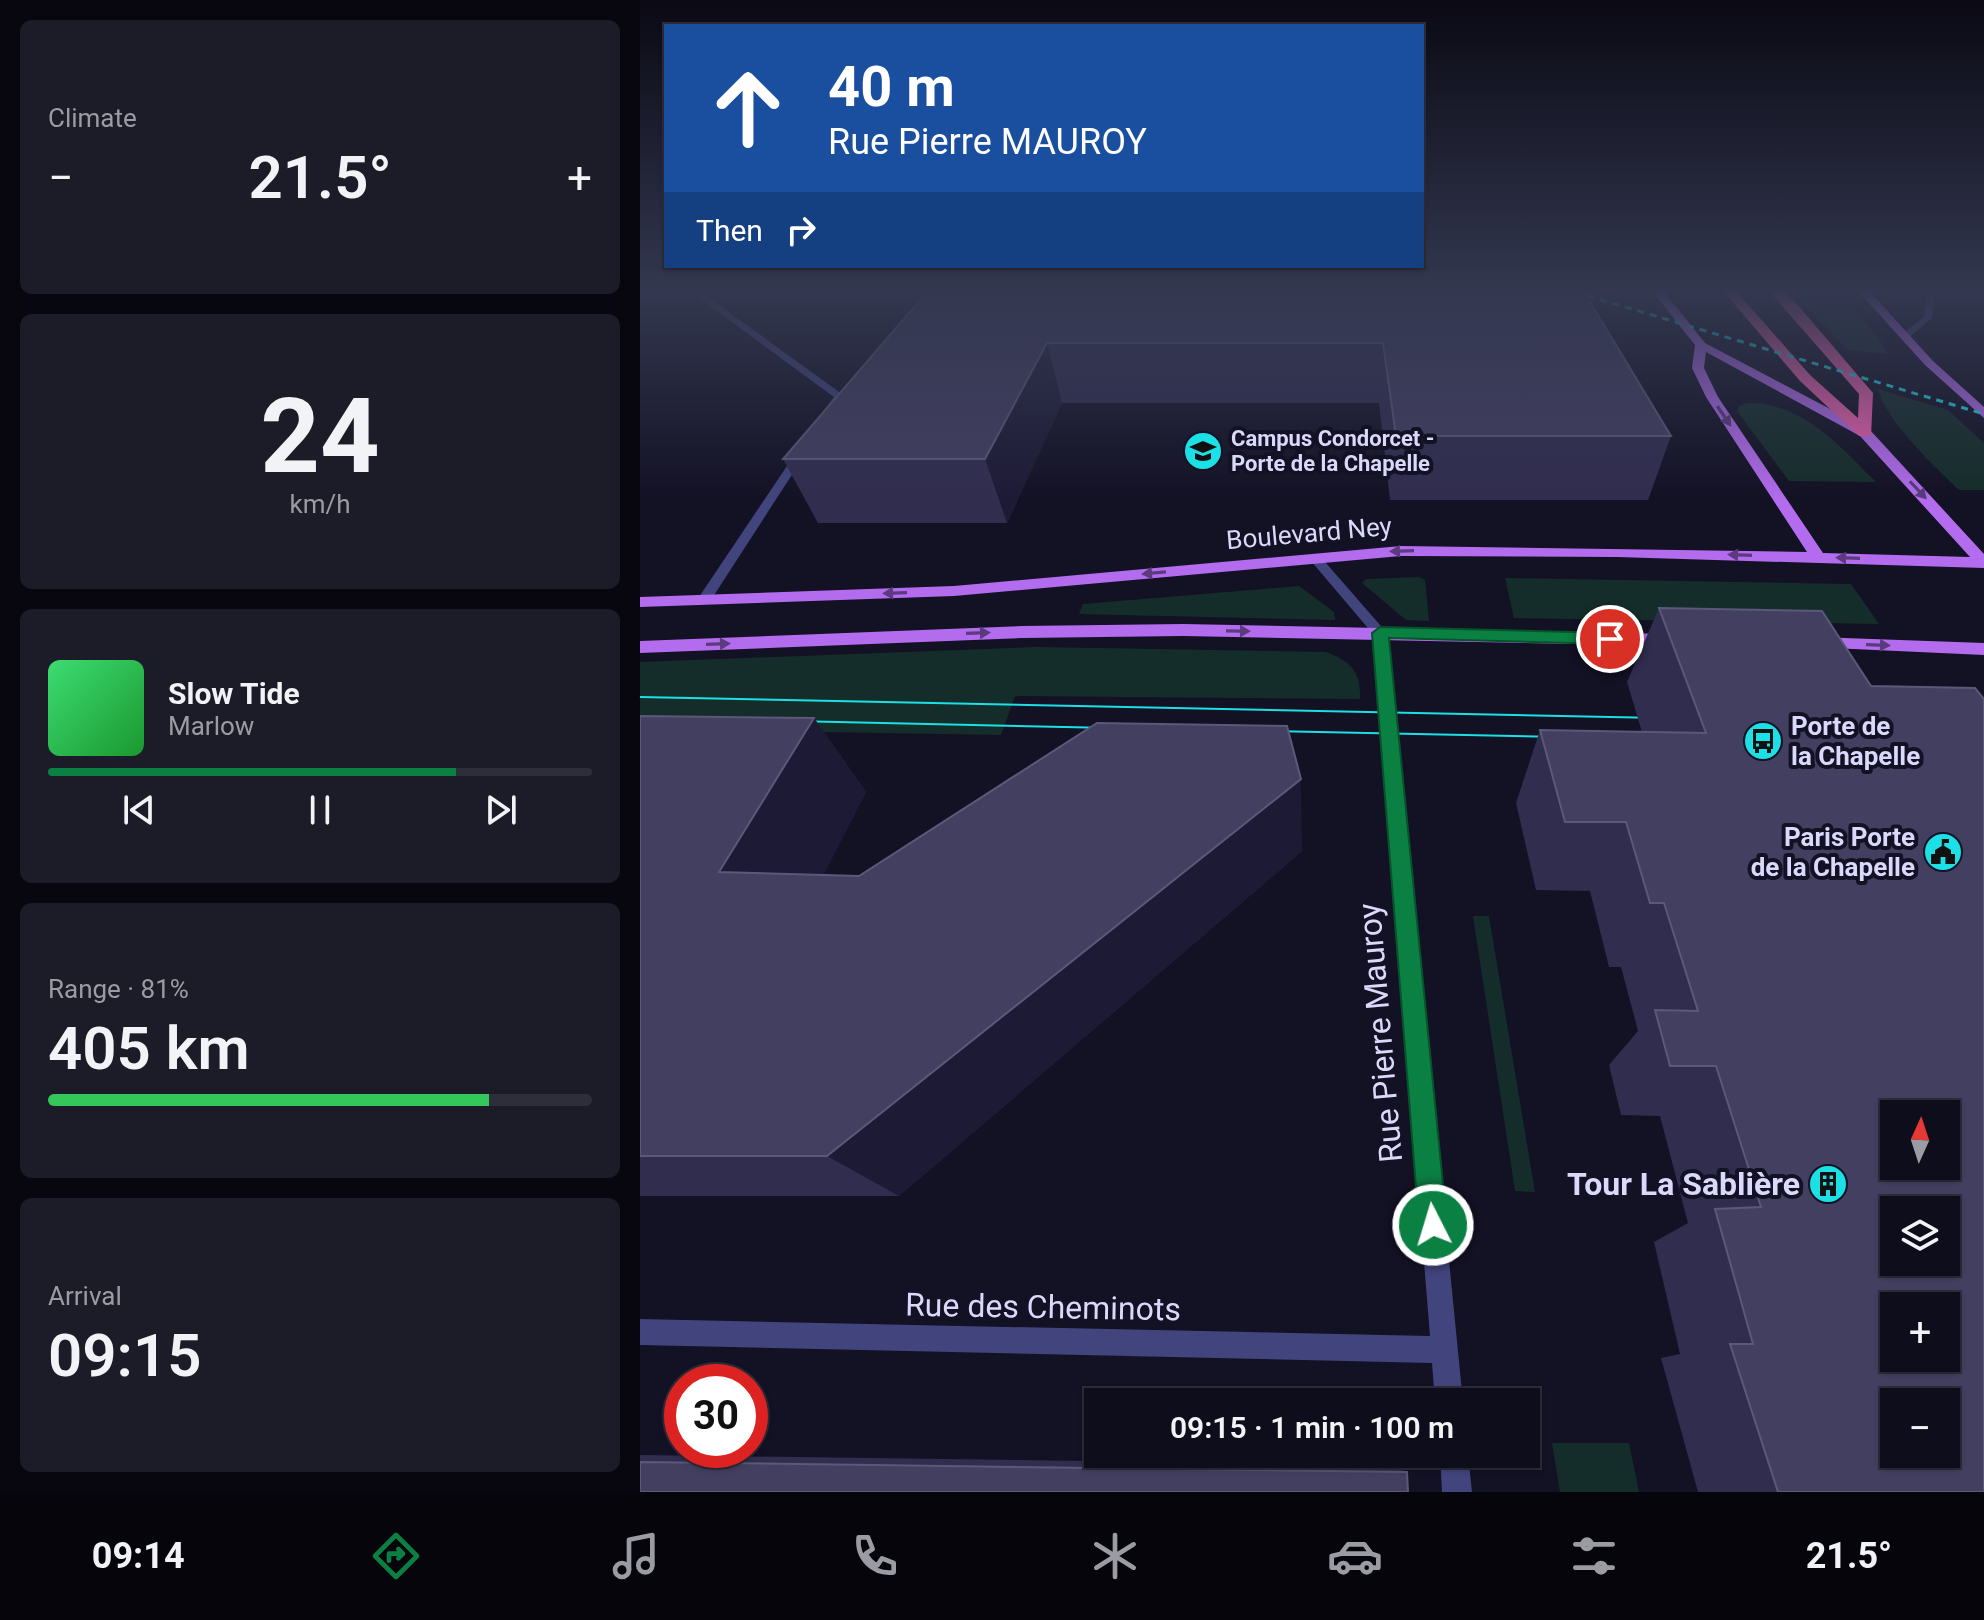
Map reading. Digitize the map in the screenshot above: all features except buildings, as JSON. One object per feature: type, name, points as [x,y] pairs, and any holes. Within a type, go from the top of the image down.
[{"type":"highway","points":[[1792,362],[1805,378],[1865,433]]},
{"type":"highway","points":[[1838,362],[1866,393],[1865,433]]},
{"type":"main road","points":[[1699,362],[1698,368],[1712,397],[1818,557]]},
{"type":"main road","points":[[1732,362],[1865,433],[1984,562]]},
{"type":"main road","points":[[1930,362],[1984,414]]},
{"type":"main road","name":"Boulevard Ney","points":[[640,602],[954,591],[1315,558],[1457,550],[1984,562]]},
{"type":"main road","points":[[640,647],[1022,632],[1380,633],[1697,641]]},
{"type":"main road","points":[[1802,643],[1984,649]]},
{"type":"street","points":[[791,362],[839,396],[821,422]]},
{"type":"street","points":[[704,600],[812,436]]},
{"type":"street","points":[[1315,558],[1380,633]]},
{"type":"street","name":"Rue Pierre Mauroy","points":[[1380,633],[1448,1388]]},
{"type":"street","name":"Rue des Cheminots","points":[[640,1332],[1444,1350]]},
{"type":"street","points":[[1455,1468],[1457,1492]]},
{"type":"green space","points":[[1878,389],[1948,410],[1984,443],[1984,490],[1959,490],[1901,429]]},
{"type":"green space","points":[[1747,403],[1786,410],[1803,418],[1834,441],[1876,482],[1789,481],[1737,411],[1739,406]]},
{"type":"green space","points":[[1419,577],[1425,580],[1429,621],[1406,620],[1362,583],[1366,579]]},
{"type":"green space","points":[[1505,578],[1851,584],[1879,624],[1514,618]]},
{"type":"green space","points":[[1299,586],[1334,612],[1335,620],[1079,614],[1083,604]]},
{"type":"green space","points":[[1037,647],[1326,652],[1342,659],[1353,669],[1359,682],[1360,699],[1015,696],[1001,735],[640,729],[640,662]]},
{"type":"green space","points":[[1473,916],[1489,916],[1535,1192],[1515,1191]]},
{"type":"green space","points":[[1552,1443],[1629,1443],[1639,1492],[1560,1492]]},
{"type":"tram line","points":[[640,697],[1660,718]]},
{"type":"tram line","points":[[792,721],[1112,728]]},
{"type":"tram line","points":[[1268,731],[1560,737]]},
{"type":"railway","points":[[1808,362],[1984,414]]},
{"type":"place","name":"Campus Condorcet - Porte de la Chapelle","points":[[1203,451]]},
{"type":"place","name":"Porte de la Chapelle","points":[[1763,741]]},
{"type":"place","name":"Paris Porte de la Chapelle","points":[[1943,852]]},
{"type":"place","name":"Tour La Sablière","points":[[1828,1184]]},
{"type":"route","points":[[1433,1225],[1380,633],[1610,639]]}]
